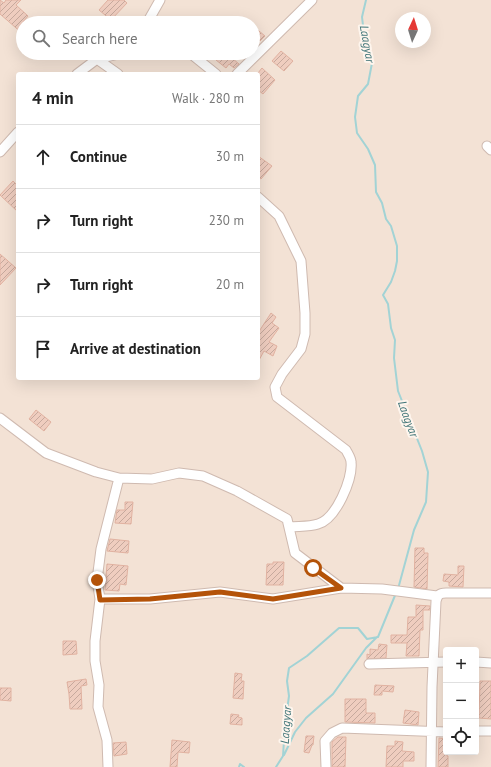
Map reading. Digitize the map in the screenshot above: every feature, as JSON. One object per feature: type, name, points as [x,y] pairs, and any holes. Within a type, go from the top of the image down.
[{"type":"street","points":[[152,16],[160,0]]},
{"type":"street","points":[[260,51],[312,0]]},
{"type":"street","points":[[80,72],[96,60]]},
{"type":"street","points":[[98,60],[115,72]]},
{"type":"street","points":[[199,60],[214,72]]},
{"type":"street","points":[[239,72],[251,60]]},
{"type":"street","points":[[0,152],[16,134]]},
{"type":"street","points":[[260,199],[279,216],[301,262],[306,334],[301,349],[282,374],[275,387],[277,397],[346,450],[351,460],[348,480],[339,505],[331,516],[318,524],[290,527]]},
{"type":"street","points":[[0,418],[46,453],[96,472],[119,478],[152,479],[179,473],[203,476],[237,491],[287,519],[295,554],[341,588]]},
{"type":"street","points":[[108,767],[107,740],[98,707],[99,685],[95,661],[95,641],[100,600],[97,580],[101,549],[119,478]]},
{"type":"street","points":[[100,600],[150,599],[220,592],[273,599],[341,588],[382,589],[437,596],[441,593],[491,593]]},
{"type":"street","points":[[431,767],[432,686],[437,596]]},
{"type":"street","points":[[369,664],[443,662]]},
{"type":"street","points":[[479,662],[491,663]]},
{"type":"street","points":[[326,767],[325,741],[332,733],[342,728],[443,732]]},
{"type":"street","points":[[479,731],[491,731]]},
{"type":"shaded area","points":[[0,0],[491,0],[491,767],[0,767]]},
{"type":"building","points":[[0,0],[4,3],[6,0],[21,0],[16,5],[28,16],[16,16],[16,28],[0,14]]},
{"type":"building","points":[[108,0],[124,0],[127,3],[115,16],[106,16],[99,10]]},
{"type":"building","points":[[260,32],[265,36],[260,41]]},
{"type":"building","points":[[281,51],[293,61],[284,71],[272,61]]},
{"type":"building","points":[[216,60],[234,60],[239,64],[234,68],[229,64],[226,68]]},
{"type":"building","points":[[262,68],[275,80],[263,94],[260,92],[259,72]]},
{"type":"building","points":[[260,157],[272,166],[260,178]]},
{"type":"building","points":[[13,181],[16,184],[16,210],[0,195]]},
{"type":"building","points":[[0,254],[16,268],[0,285]]},
{"type":"building","points":[[271,313],[276,317],[272,323],[279,328],[269,342],[277,346],[273,356],[264,351],[260,358],[260,330]]},
{"type":"building","points":[[36,410],[51,422],[44,431],[29,419]]},
{"type":"building","points":[[125,502],[133,502],[131,524],[115,523],[117,510],[125,510]]},
{"type":"building","points":[[110,539],[129,541],[128,553],[107,551]]},
{"type":"building","points":[[415,548],[424,548],[424,553],[428,553],[427,589],[414,587]]},
{"type":"building","points":[[273,562],[284,562],[283,585],[266,585],[267,564],[273,564]]},
{"type":"building","points":[[107,564],[128,566],[126,585],[120,584],[119,591],[105,590]]},
{"type":"building","points":[[458,566],[464,566],[463,587],[449,586],[449,582],[443,581],[444,574],[458,575]]},
{"type":"building","points":[[416,605],[430,606],[430,610],[423,610],[423,630],[420,630],[419,656],[406,656],[407,643],[391,643],[391,635],[407,635],[408,617],[416,617]]},
{"type":"building","points":[[63,641],[76,641],[77,654],[63,655]]},
{"type":"building","points":[[379,644],[387,645],[386,658],[367,659],[367,654],[370,655],[370,649],[378,650]]},
{"type":"building","points":[[235,673],[242,674],[241,681],[244,681],[243,699],[233,698]]},
{"type":"building","points":[[86,679],[87,685],[81,686],[82,709],[70,709],[67,682]]},
{"type":"building","points":[[480,681],[491,681],[491,719],[479,718]]},
{"type":"building","points":[[375,685],[394,686],[393,692],[382,691],[382,695],[374,695]]},
{"type":"building","points":[[0,688],[11,688],[11,701],[0,700]]},
{"type":"building","points":[[345,699],[366,699],[366,713],[375,713],[375,723],[345,722]]},
{"type":"building","points":[[405,710],[419,712],[418,725],[403,723]]},
{"type":"building","points":[[231,714],[239,715],[238,717],[242,718],[242,725],[230,724]]},
{"type":"building","points":[[306,736],[314,736],[313,745],[309,753],[304,752]]},
{"type":"building","points":[[338,737],[346,737],[345,767],[332,767],[332,742]]},
{"type":"building","points":[[439,738],[443,739],[443,755],[448,756],[448,767],[438,767]]},
{"type":"building","points":[[172,740],[190,742],[189,753],[178,752],[177,767],[170,767]]},
{"type":"building","points":[[395,741],[403,742],[402,751],[414,752],[414,761],[403,761],[403,767],[386,767],[387,746],[395,746]]},
{"type":"building","points":[[126,742],[127,754],[114,756],[113,743]]},
{"type":"waterway","name":"Laagyar","points":[[366,0],[362,17],[365,42],[372,63],[368,84],[358,96],[355,117],[357,133],[368,149],[375,165],[376,192],[382,203],[386,219],[391,226],[397,246],[395,271],[391,282],[383,295],[388,304],[391,328],[395,340],[394,358],[398,391],[422,451],[428,472],[426,502],[414,530],[398,589]]},
{"type":"waterway","name":"Laagyar","points":[[276,767],[283,756],[289,696],[287,681],[289,668],[307,656],[339,628],[358,628],[367,639],[378,637],[396,593]]},
{"type":"waterway","points":[[284,755],[295,732],[306,718],[333,694],[366,648],[377,637]]},
{"type":"waterway","name":"Laagyar","points":[[239,767],[240,764],[244,767]]},
{"type":"route","points":[[97,580],[100,600],[150,599],[220,592],[273,599],[341,588],[313,568]]}]
